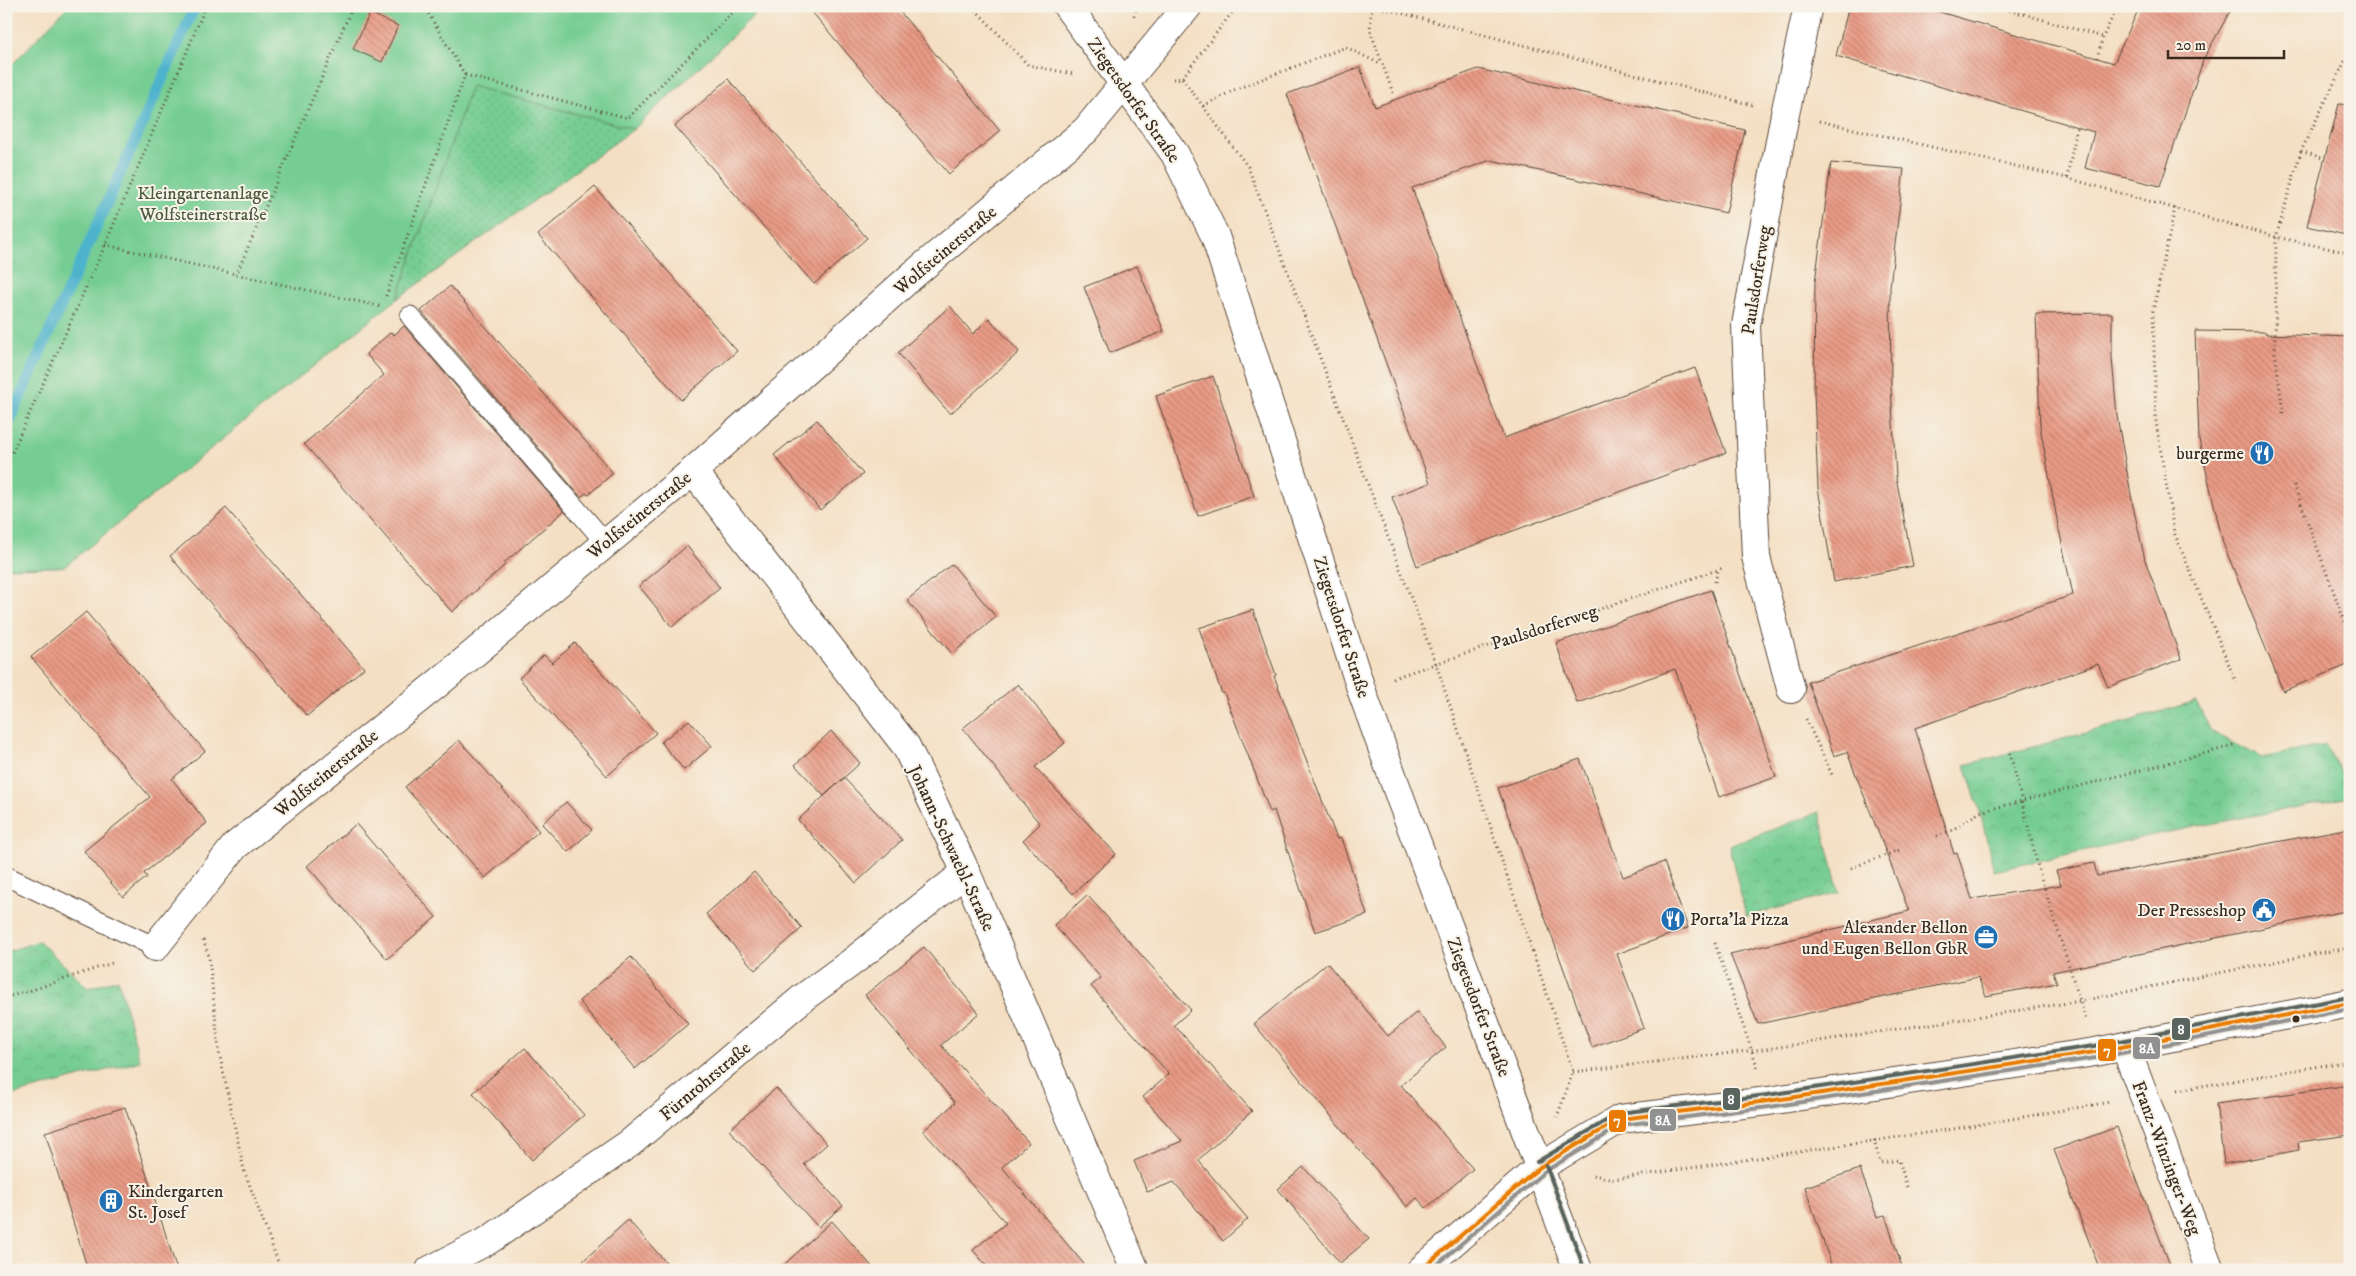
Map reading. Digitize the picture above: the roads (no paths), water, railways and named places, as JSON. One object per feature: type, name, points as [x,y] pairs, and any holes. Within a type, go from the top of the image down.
[{"type":"street","name":"Ziegetsdorfer Straße","points":[[1066,6],[1175,154],[1215,236],[1361,688],[1401,800],[1578,1270]]},
{"type":"street","name":"Wolfsteinerstraße","points":[[155,947],[236,846],[437,684],[605,542],[693,471],[913,275],[1086,130],[1188,6]]},
{"type":"street","name":"Paulsdorferweg","points":[[1791,688],[1756,557],[1746,325],[1785,114],[1808,6]]},
{"type":"street","name":"Johann-Schwaebl-Straße","points":[[693,471],[906,746],[966,872],[1135,1270]]},
{"type":"street","name":"Fürnrohrstraße","points":[[430,1270],[489,1240],[630,1143],[804,997],[852,962],[966,872]]},
{"type":"street","points":[[1421,1270],[1540,1167],[1620,1119],[1768,1101],[2095,1052],[2350,1003]]},
{"type":"street","name":"Franz-Winzinger-Weg","points":[[2125,1046],[2210,1270]]},
{"type":"lane","points":[[410,316],[605,542]]},
{"type":"lane","points":[[6,876],[155,947]]},
{"type":"waterway","points":[[6,429],[195,6]]},
{"type":"place","name":"burgerme","points":[[2262,453]]},
{"type":"place","name":"Der Presseshop","points":[[2264,910]]},
{"type":"place","name":"Porta'la Pizza","points":[[1673,919]]},
{"type":"place","name":"Alexander Bellon und Eugen Bellon GbR","points":[[1986,937]]},
{"type":"place","name":"Kindergarten St. Josef","points":[[111,1201]]},
{"type":"park label","name":"Kleingartenanlage Wolfsteinerstraße","points":[[203,203]]}]
